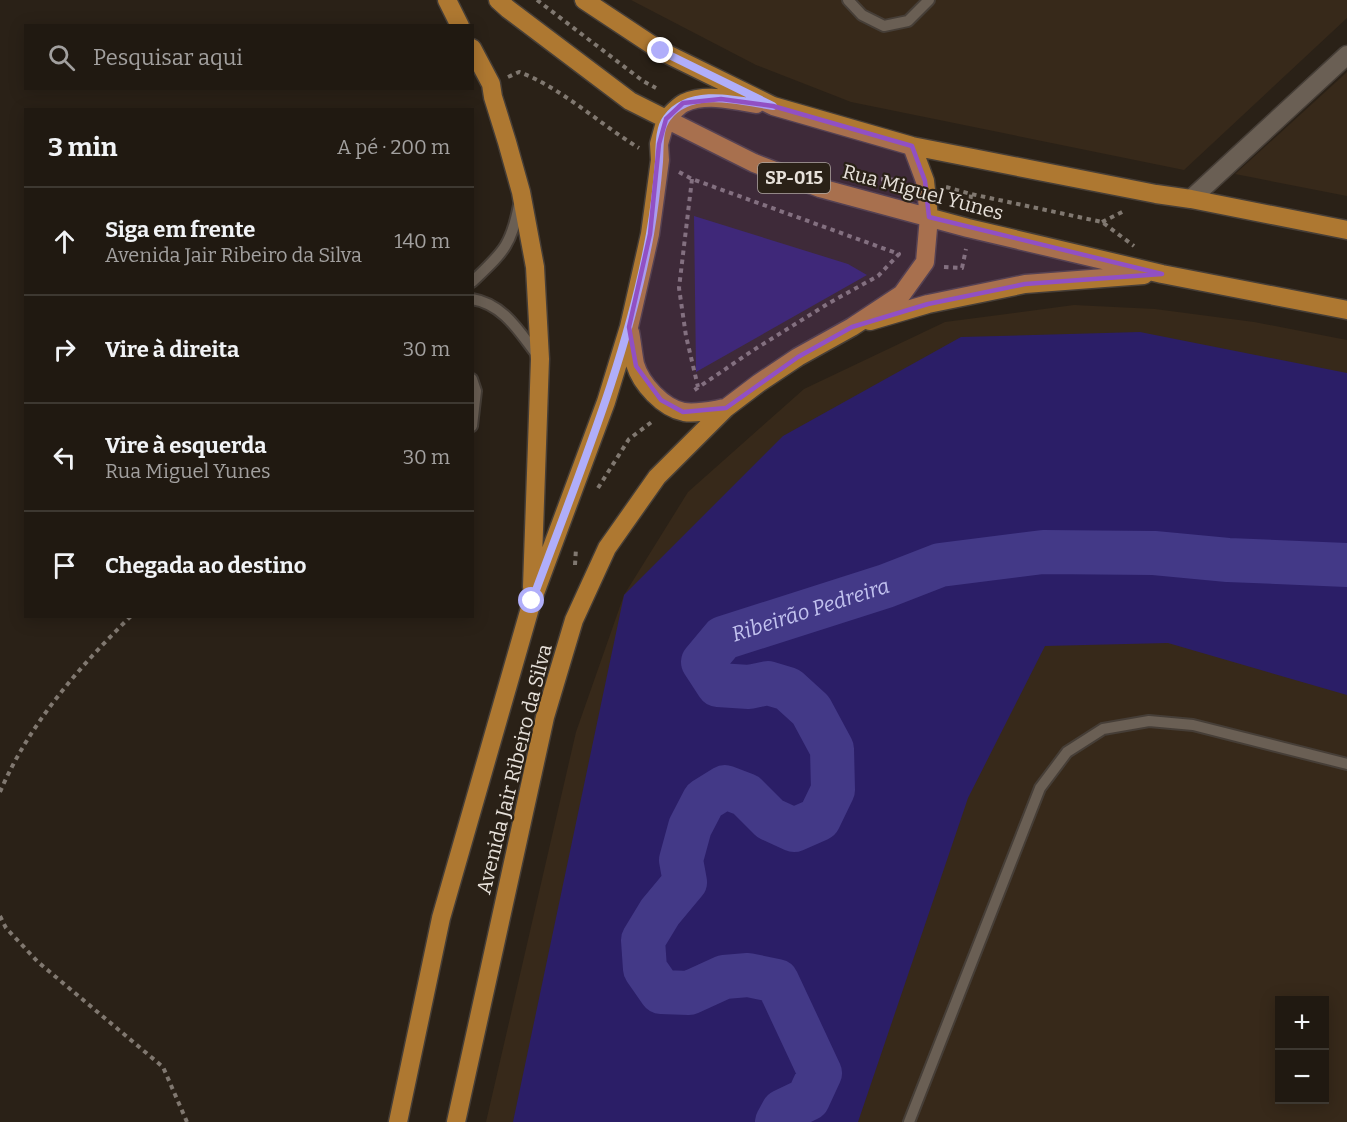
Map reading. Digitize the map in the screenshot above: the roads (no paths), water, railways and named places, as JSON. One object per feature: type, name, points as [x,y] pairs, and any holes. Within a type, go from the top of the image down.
[{"type":"main road","points":[[447,0],[459,24]]},
{"type":"main road","name":"Rua Miguel Yunes","points":[[498,0],[630,100],[754,163],[820,188],[929,218],[1162,274],[1347,310]]},
{"type":"main road","points":[[584,0],[661,51],[773,106]]},
{"type":"main road","points":[[474,52],[491,84],[492,97],[521,192],[535,267],[540,358],[532,601]]},
{"type":"main road","points":[[666,119],[683,103],[699,99],[721,99],[773,106],[912,146],[1347,230]]},
{"type":"main road","name":"Avenida Jair Ribeiro da Silva","points":[[398,1122],[441,918],[532,601],[606,402],[629,327],[650,234],[660,160],[659,144],[666,119]]},
{"type":"main road","name":"Avenida Jair Ribeiro da Silva","points":[[456,1122],[545,717],[573,620],[607,548],[657,477],[726,408],[798,357],[852,327],[902,294],[925,262],[929,218],[925,181],[912,146]]},
{"type":"main road","points":[[852,327],[939,301],[1024,284],[1162,274]]},
{"type":"main road","points":[[629,327],[636,366],[648,388],[661,400],[683,412],[726,408]]},
{"type":"street","points":[[1191,199],[1347,55]]},
{"type":"lane","points":[[848,0],[862,15],[884,26],[908,21],[929,0]]},
{"type":"lane","points":[[474,280],[503,252],[510,240],[521,192]]},
{"type":"lane","points":[[474,300],[496,307],[510,320],[540,358]]},
{"type":"lane","points":[[474,385],[476,391],[474,408]]},
{"type":"lane","points":[[909,1122],[1040,788],[1067,752],[1103,729],[1149,721],[1193,725],[1347,764]]},
{"type":"waterway","name":"Ribeirão Pedreira","points":[[777,1122],[783,1111],[808,1099],[820,1073],[777,981],[748,975],[724,977],[689,993],[661,992],[645,969],[643,940],[660,912],[685,882],[681,860],[690,827],[704,800],[725,787],[746,795],[770,819],[794,830],[819,819],[833,790],[832,749],[811,710],[788,689],[768,683],[749,687],[718,685],[703,662],[723,638],[886,586],[940,565],[1043,552],[1154,553],[1228,560],[1347,565]]}]
